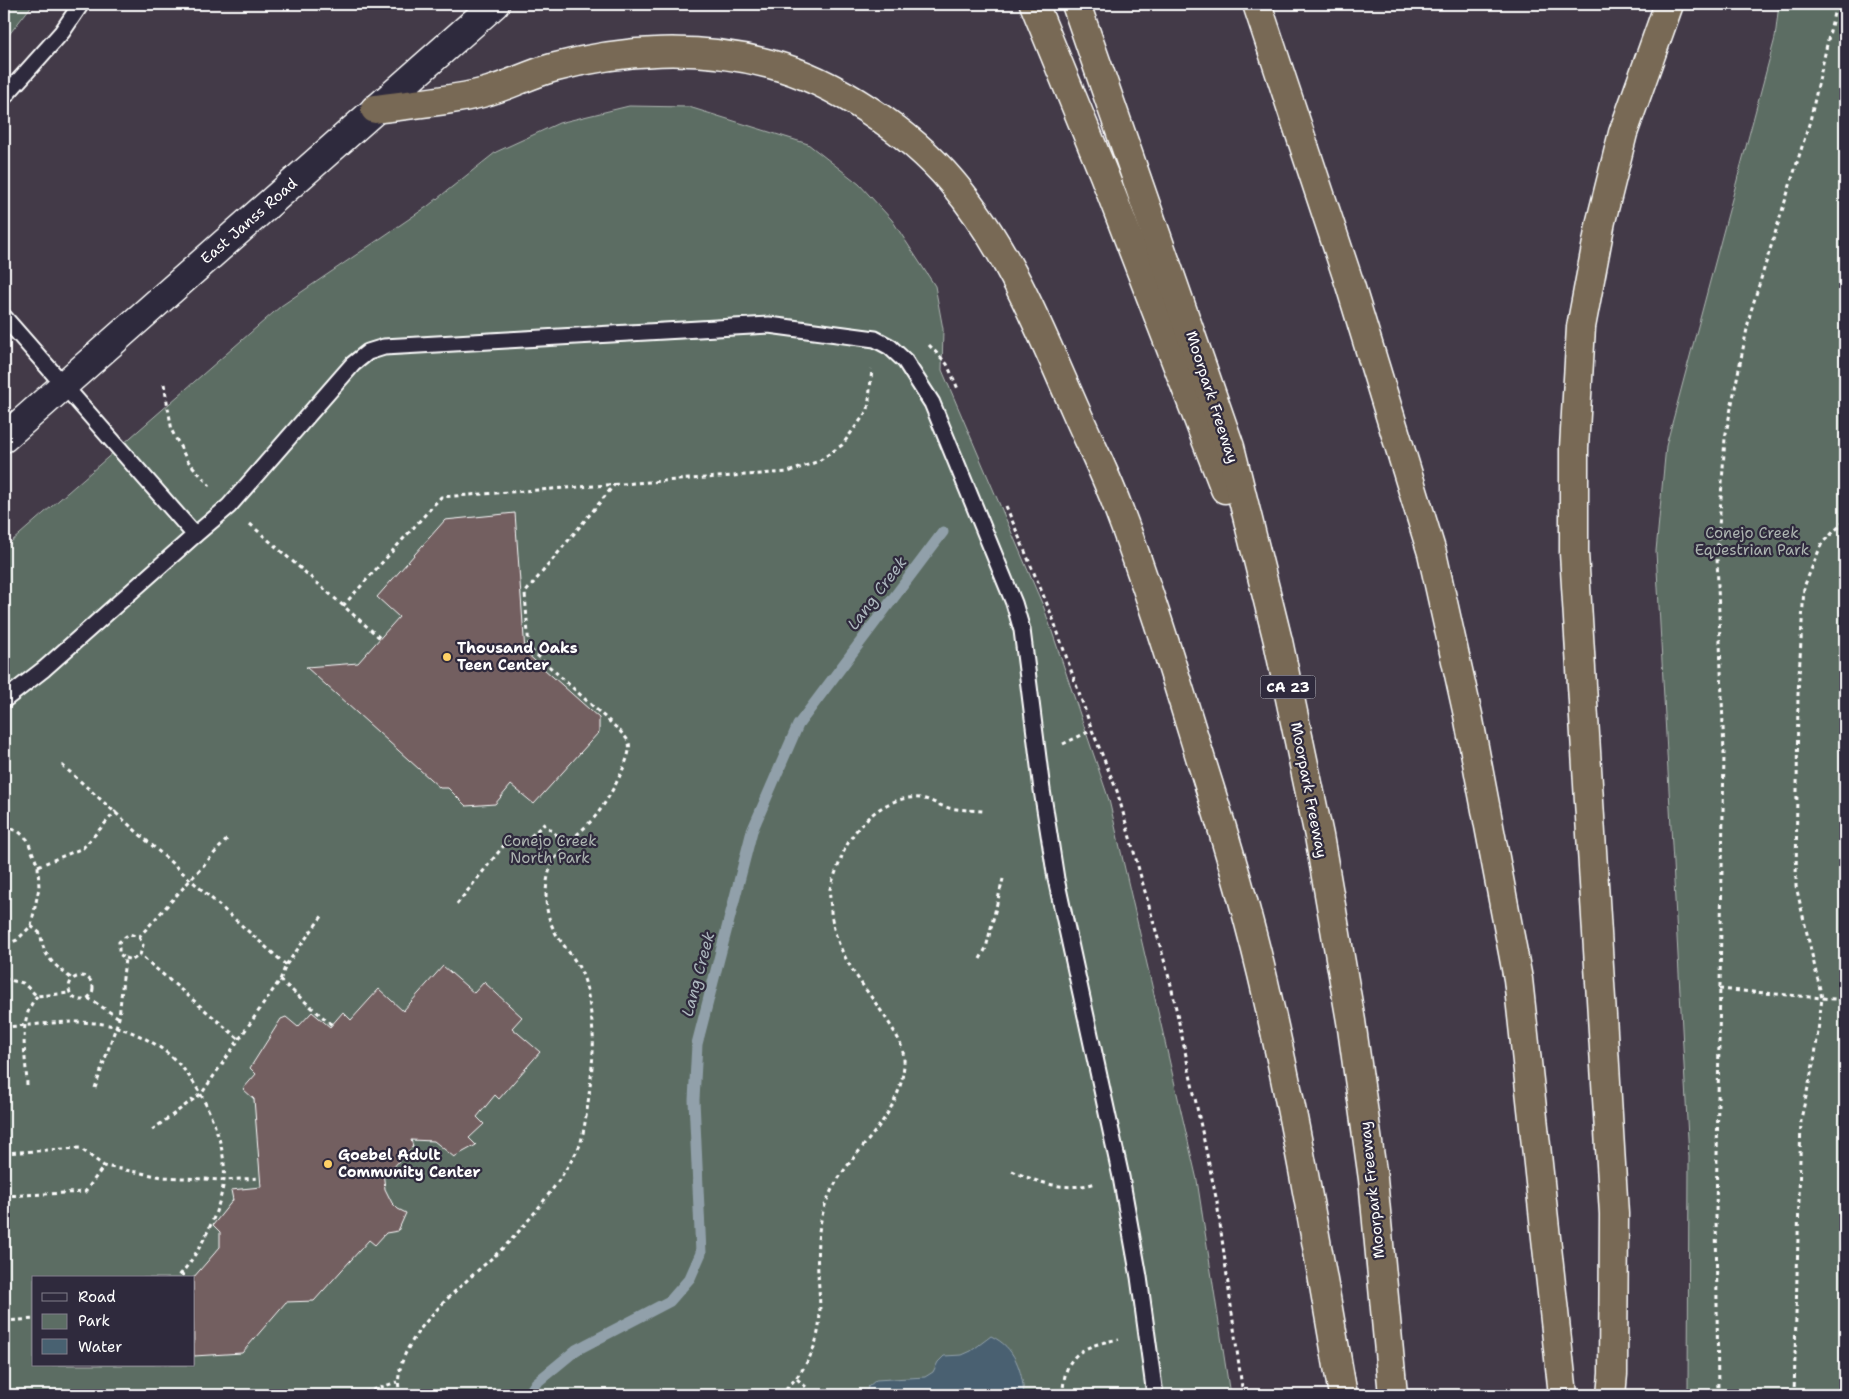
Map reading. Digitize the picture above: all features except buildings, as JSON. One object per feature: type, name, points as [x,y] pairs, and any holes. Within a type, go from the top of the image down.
[{"type":"highway","points":[[1034,4],[1108,184],[1267,598]]},
{"type":"highway","name":"Moorpark Freeway","points":[[1076,4],[1230,447],[1267,598],[1319,836],[1351,1021],[1373,1179],[1393,1395]]},
{"type":"highway","points":[[1257,4],[1350,285],[1432,553],[1468,716],[1518,979],[1563,1395]]},
{"type":"highway","points":[[1611,1395],[1614,1214],[1574,553],[1574,448],[1581,327],[1600,221],[1623,133],[1669,4]]},
{"type":"highway","points":[[375,109],[485,92],[549,68],[617,54],[667,51],[722,55],[773,64],[820,83],[859,105],[909,140],[951,180],[984,225],[1022,289],[1117,504],[1174,671],[1224,835],[1267,996],[1302,1158],[1343,1395]]},
{"type":"main road","name":"East Janss Road","points":[[4,438],[494,4]]},
{"type":"lane","points":[[4,97],[62,32],[81,4]]},
{"type":"lane","points":[[4,317],[196,535]]},
{"type":"lane","points":[[4,700],[44,669],[229,506],[354,364],[368,352],[384,347],[769,326],[875,339],[890,347],[905,361],[932,403],[1014,602],[1022,630],[1042,790],[1056,879],[1121,1176],[1155,1395]]},
{"type":"path","points":[[1718,1395],[1716,1214],[1724,755],[1717,557],[1725,438],[1750,314],[1810,121],[1836,4]]},
{"type":"path","points":[[924,343],[930,346],[947,364],[958,391]]},
{"type":"path","points":[[343,606],[441,498],[788,472],[819,461],[842,445],[868,410],[873,365]]},
{"type":"path","points":[[164,384],[172,431],[187,460],[215,492]]},
{"type":"path","points":[[400,1395],[397,1382],[405,1355],[421,1331],[454,1291],[510,1241],[543,1202],[580,1146],[585,1123],[594,1037],[584,981],[575,962],[554,934],[547,916],[546,883],[554,861],[599,812],[630,756],[629,742],[620,731],[529,648],[525,592],[615,484]]},
{"type":"path","points":[[1003,499],[1052,616],[1092,730],[1117,791],[1171,985],[1217,1202],[1244,1395]]},
{"type":"path","points":[[1794,1395],[1801,1119],[1815,1056],[1822,998],[1796,886],[1798,694],[1804,588],[1822,542],[1845,521]]},
{"type":"path","points":[[247,522],[380,638]]},
{"type":"path","points":[[1064,744],[1092,730]]},
{"type":"path","points":[[62,765],[286,964]]},
{"type":"path","points":[[780,1395],[797,1379],[816,1344],[820,1321],[819,1245],[823,1211],[840,1176],[883,1124],[896,1095],[904,1065],[901,1042],[849,966],[833,932],[830,890],[844,849],[866,818],[892,800],[920,798],[950,808],[983,811]]},
{"type":"path","points":[[38,866],[83,848],[116,811]]},
{"type":"path","points":[[457,904],[505,844],[528,838],[544,824],[568,845]]},
{"type":"path","points":[[4,827],[18,831],[28,839],[38,866],[39,888],[31,926],[17,940],[4,945]]},
{"type":"path","points":[[139,937],[229,837]]},
{"type":"path","points":[[980,960],[986,948],[1003,879]]},
{"type":"path","points":[[152,1130],[202,1094],[280,980],[286,964],[323,915]]},
{"type":"path","points":[[31,926],[41,934],[42,946],[49,960],[72,979]]},
{"type":"path","points":[[130,934],[139,937],[144,945],[140,955],[132,960],[125,958],[119,954],[119,942],[130,934]]},
{"type":"path","points":[[140,955],[239,1039]]},
{"type":"path","points":[[95,1088],[119,1018],[125,958]]},
{"type":"path","points":[[70,993],[73,997],[82,1000],[88,998],[92,993],[91,983],[83,976],[77,976],[72,979]]},
{"type":"path","points":[[4,979],[23,983],[37,996]]},
{"type":"path","points":[[70,993],[72,979]]},
{"type":"path","points":[[280,980],[332,1025]]},
{"type":"path","points":[[1719,989],[1845,1000]]},
{"type":"path","points":[[27,1085],[24,1026],[29,1006],[37,996],[70,993]]},
{"type":"path","points":[[88,998],[119,1018]]},
{"type":"path","points":[[4,1027],[81,1022],[116,1027],[148,1040],[172,1057],[193,1078],[202,1094],[220,1138],[224,1180],[202,1247],[178,1276]]},
{"type":"path","points":[[4,1153],[80,1148],[104,1166],[162,1176],[224,1180],[260,1178]]},
{"type":"path","points":[[4,1196],[85,1192],[104,1166]]},
{"type":"path","points":[[1012,1171],[1043,1184],[1058,1187],[1092,1184],[1121,1176]]},
{"type":"path","points":[[181,1273],[184,1276]]},
{"type":"path","points":[[4,1321],[32,1319]]},
{"type":"path","points":[[1064,1395],[1063,1385],[1069,1365],[1080,1351],[1092,1345],[1147,1334]]},
{"type":"path","points":[[797,1379],[814,1395]]},
{"type":"path","points":[[357,1395],[397,1382]]},
{"type":"green space","points":[[4,4],[33,4],[4,41]]},
{"type":"green space","name":"Conejo Creek Equestrian Park","points":[[1779,4],[1845,4],[1845,1395],[1688,1395],[1689,1157],[1656,551],[1666,446],[1775,38]]},
{"type":"green space","name":"Conejo Creek North Park","points":[[629,106],[689,107],[808,144],[859,184],[892,220],[935,286],[943,329],[942,370],[1044,608],[1109,800],[1197,1180],[1230,1395],[4,1395],[4,548],[281,306],[428,206],[496,152],[559,123]]},
{"type":"water","points":[[991,1336],[1006,1346],[1016,1360],[1024,1395],[865,1395],[868,1387],[876,1380],[925,1377],[933,1372],[938,1362],[944,1356],[962,1355],[971,1351]]},
{"type":"waterway","name":"Lang Creek","points":[[528,1395],[536,1383],[576,1350],[670,1301],[690,1278],[701,1253],[694,1100],[697,1044],[752,831],[798,725],[943,532]]},
{"type":"place","name":"Thousand Oaks Teen Center","points":[[447,657]]},
{"type":"place","name":"Goebel Adult Community Center","points":[[328,1164]]}]
